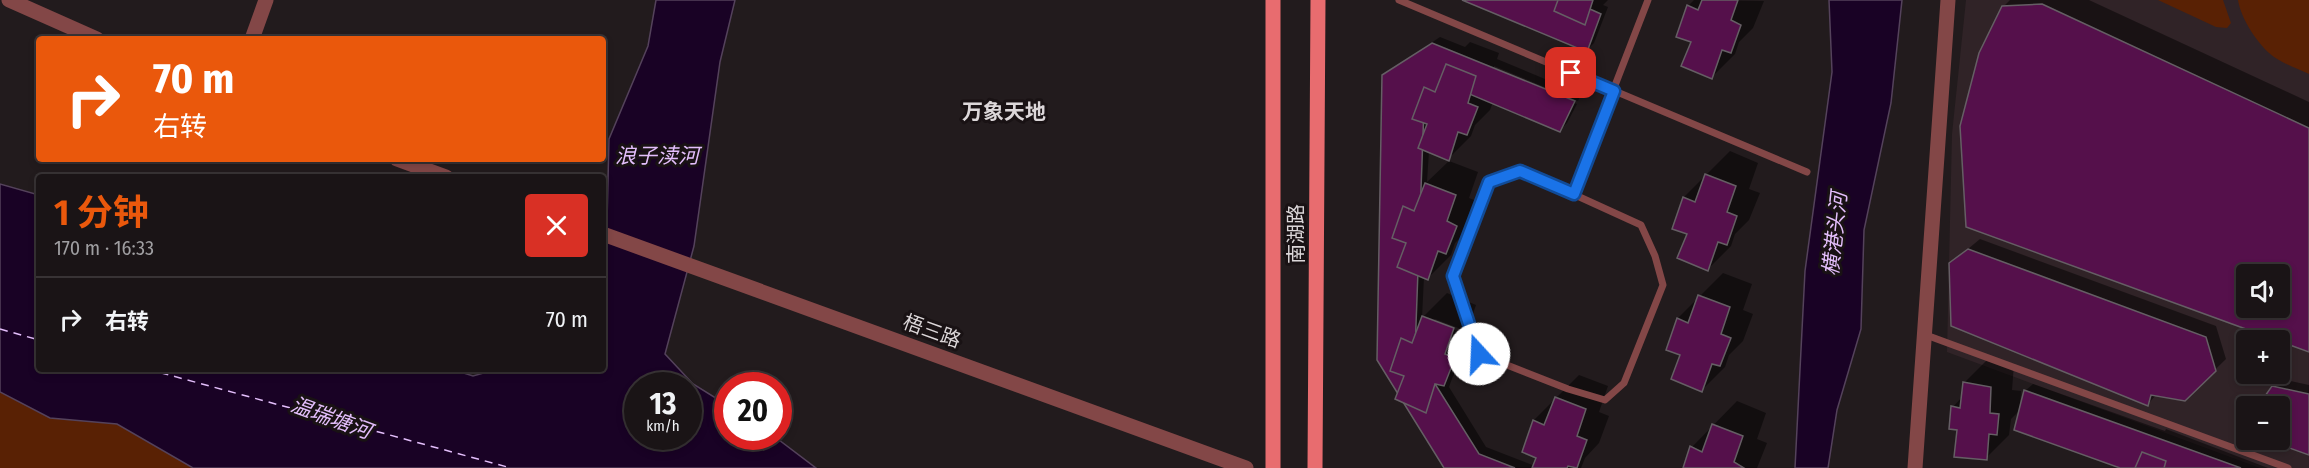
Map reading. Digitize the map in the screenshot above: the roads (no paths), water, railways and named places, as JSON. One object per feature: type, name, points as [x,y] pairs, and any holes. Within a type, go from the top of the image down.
[{"type":"main road","name":"南湖路","points":[[1273,0],[1273,468]]},
{"type":"main road","name":"南湖路","points":[[1315,468],[1318,0]]},
{"type":"street","points":[[9,0],[90,36]]},
{"type":"street","points":[[253,36],[266,0]]},
{"type":"street","points":[[1915,468],[1948,0]]},
{"type":"street","points":[[405,162],[438,174]]},
{"type":"street","name":"梧三路","points":[[606,235],[1246,468]]},
{"type":"lane","points":[[1399,0],[1807,172]]},
{"type":"lane","points":[[1574,194],[1648,0]]},
{"type":"lane","points":[[1520,171],[1574,194],[1641,225],[1655,256],[1663,285],[1624,383],[1605,400],[1568,389],[1479,354],[1453,276],[1489,182],[1520,171]]},
{"type":"lane","points":[[1926,335],[2288,468]]},
{"type":"water","points":[[656,0],[735,0],[720,62],[694,246],[665,354],[682,372],[624,372],[624,450],[702,450],[702,390],[714,397],[714,450],[792,450],[816,468],[193,468],[117,424],[50,418],[0,392],[0,184],[36,194],[36,372],[460,372],[473,376],[487,372],[606,372],[609,139],[648,46]]},
{"type":"water","name":"横港头河","points":[[1829,0],[1902,0],[1891,103],[1864,230],[1861,329],[1837,410],[1828,468],[1795,468],[1805,271],[1832,72]]},
{"type":"district","name":"万象天地","points":[[1004,112]]},
{"type":"water label","name":"浪子渎河","points":[[657,156]]},
{"type":"water label","name":"温瑞塘河","points":[[331,418]]}]
